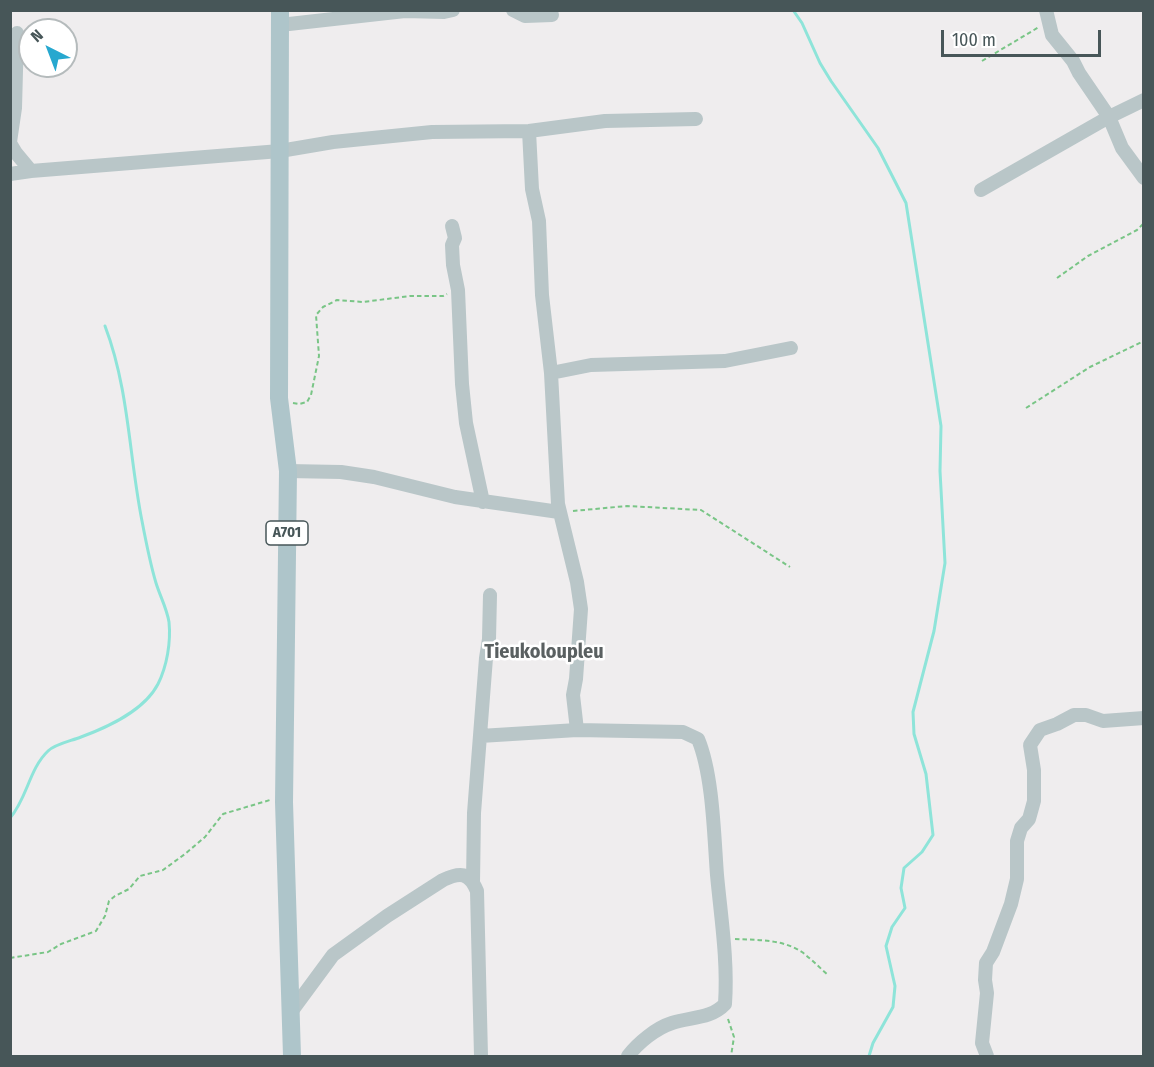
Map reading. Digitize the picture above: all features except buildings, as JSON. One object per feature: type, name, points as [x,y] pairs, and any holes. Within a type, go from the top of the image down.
[{"type":"main road","name":"A701","points":[[280,18],[279,398],[288,471],[284,802],[292,1056]]},
{"type":"street","points":[[280,18],[453,10]]},
{"type":"street","points":[[513,10],[525,16],[552,15]]},
{"type":"street","points":[[1047,17],[1052,35],[1073,61],[1078,74],[1109,117],[1122,148],[1143,178]]},
{"type":"street","points":[[17,33],[15,108],[10,142],[31,171]]},
{"type":"street","points":[[981,190],[1143,100]]},
{"type":"street","points":[[10,174],[280,151],[333,142],[432,132],[529,131],[605,121],[696,119]]},
{"type":"street","points":[[529,131],[532,189],[539,221],[554,467],[559,512],[581,609],[573,695],[577,730]]},
{"type":"street","points":[[452,226],[455,238],[452,245],[453,265],[458,290],[466,423],[483,502]]},
{"type":"street","points":[[550,373],[591,365],[724,361],[791,348]]},
{"type":"street","points":[[288,471],[341,472],[374,477],[483,502],[559,512]]},
{"type":"street","points":[[481,1056],[477,891],[473,883],[474,813],[489,639],[490,595]]},
{"type":"street","points":[[987,1056],[982,1043],[987,993],[986,963],[993,952],[1011,904],[1017,879],[1017,841],[1021,828],[1029,819],[1034,801],[1034,770],[1030,745],[1040,730],[1074,715],[1086,715],[1103,721],[1143,718]]},
{"type":"street","points":[[480,736],[577,730],[683,732],[698,739],[704,753],[713,825],[726,970],[725,1004],[709,1015],[671,1023],[651,1034],[628,1056]]},
{"type":"street","points":[[291,1012],[325,964],[346,944],[455,874],[460,874],[473,883]]},
{"type":"path","points":[[982,61],[1047,17]]},
{"type":"path","points":[[1057,278],[1088,256],[1137,230],[1143,223]]},
{"type":"path","points":[[279,398],[298,404],[307,402],[311,395],[319,356],[316,315],[323,307],[337,300],[363,302],[410,296],[443,296],[458,290]]},
{"type":"path","points":[[1026,408],[1090,367],[1143,342]]},
{"type":"path","points":[[559,512],[627,506],[701,510],[790,567]]},
{"type":"path","points":[[10,958],[48,952],[61,944],[96,931],[105,916],[109,901],[129,889],[140,876],[163,870],[185,854],[205,837],[223,814],[267,799],[284,802]]},
{"type":"path","points":[[722,934],[734,939],[783,944],[800,951],[828,975]]},
{"type":"path","points":[[725,1004],[734,1037],[731,1056]]},
{"type":"waterway","points":[[793,10],[802,23],[831,81],[878,148],[906,203],[941,426],[940,471],[945,563],[934,631],[913,712],[914,734],[926,774],[933,835],[922,852],[904,868],[901,888],[905,908],[892,927],[886,946],[895,986],[893,1007],[873,1043],[869,1056]]},
{"type":"waterway","points":[[10,818],[36,766],[48,751],[102,728],[135,710],[152,694],[158,684],[168,654],[169,622],[148,552],[124,398],[105,326]]},
{"type":"district","name":"Tieukoloupleu","points":[[544,652]]}]
